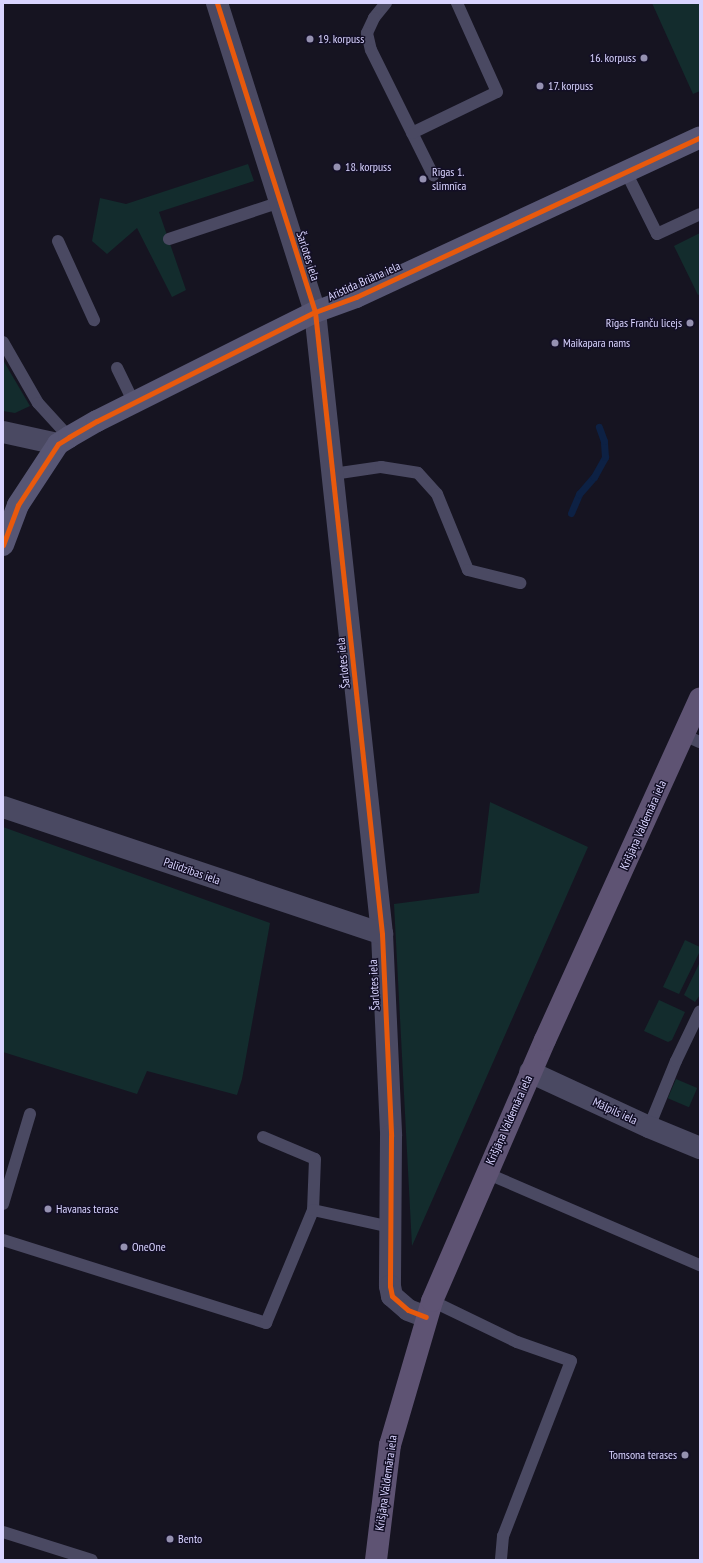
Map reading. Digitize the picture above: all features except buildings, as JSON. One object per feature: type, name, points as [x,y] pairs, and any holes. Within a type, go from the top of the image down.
[{"type":"main road","name":"Krišjāņa Valdemāra iela","points":[[376,1560],[390,1445],[429,1309],[530,1072],[692,738],[700,699]]},
{"type":"street","name":"Šarlotes iela","points":[[217,3],[315,312],[382,934],[391,1136],[389,1270],[392,1296],[408,1310],[429,1309]]},
{"type":"street","name":"Aristida Briāna iela","points":[[3,545],[18,505],[63,440],[315,312],[362,294],[700,137]]},
{"type":"street","points":[[3,432],[63,440]]},
{"type":"street","name":"Palīdzības iela","points":[[3,807],[382,934]]},
{"type":"street","name":"Mālpils iela","points":[[530,1072],[649,1127],[700,1148]]},
{"type":"lane","points":[[386,3],[374,18],[367,33],[371,50],[433,175]]},
{"type":"lane","points":[[412,133],[497,92],[456,3]]},
{"type":"lane","points":[[626,172],[657,234],[700,214]]},
{"type":"lane","points":[[169,239],[280,202]]},
{"type":"lane","points":[[58,241],[94,320]]},
{"type":"lane","points":[[3,342],[38,403],[63,440]]},
{"type":"lane","points":[[117,368],[134,403]]},
{"type":"lane","points":[[333,474],[381,467],[418,473],[437,494],[468,570],[520,583]]},
{"type":"lane","points":[[649,1127],[676,1061],[700,1011]]},
{"type":"lane","points":[[3,1204],[30,1114]]},
{"type":"lane","points":[[3,1240],[266,1323],[313,1210],[315,1159],[263,1137]]},
{"type":"lane","points":[[486,1173],[700,1265]]},
{"type":"lane","points":[[313,1210],[390,1227]]},
{"type":"lane","points":[[429,1309],[571,1361],[504,1536],[501,1560]]},
{"type":"lane","points":[[3,1532],[92,1560]]},
{"type":"green space","points":[[652,3],[700,3],[700,91],[693,94]]},
{"type":"green space","points":[[248,164],[254,181],[159,212],[186,290],[172,297],[137,228],[107,254],[92,241],[100,198],[126,204]]},
{"type":"green space","points":[[700,233],[700,294],[698,295],[674,246]]},
{"type":"green space","points":[[3,360],[30,406],[15,413],[3,411]]},
{"type":"green space","points":[[490,802],[588,847],[412,1246],[394,904],[479,893]]},
{"type":"green space","points":[[3,827],[270,923],[242,1079],[237,1095],[147,1071],[137,1094],[3,1052]]},
{"type":"green space","points":[[685,940],[700,947],[700,951],[679,994],[663,987]]},
{"type":"green space","points":[[700,962],[700,995],[695,1002],[684,995]]},
{"type":"green space","points":[[659,1000],[685,1012],[672,1040],[668,1042],[644,1031]]},
{"type":"green space","points":[[676,1079],[697,1088],[689,1107],[668,1098]]},
{"type":"waterway","points":[[571,513],[579,494],[594,477],[605,457],[604,441],[599,427]]},
{"type":"cycle path","points":[[217,3],[315,312],[382,934],[391,1136],[390,1286],[392,1296],[408,1310],[426,1317]]},
{"type":"cycle path","points":[[3,545],[18,505],[58,444],[69,437],[97,421],[315,312],[356,297],[700,137]]},
{"type":"place","name":"19. korpuss","points":[[310,39]]},
{"type":"place","name":"16. korpuss","points":[[644,58]]},
{"type":"place","name":"17. korpuss","points":[[540,86]]},
{"type":"place","name":"18. korpuss","points":[[337,167]]},
{"type":"place","name":"Rīgas 1. slimnīca","points":[[423,179]]},
{"type":"place","name":"Rīgas Franču licejs","points":[[690,323]]},
{"type":"place","name":"Maikapara nams","points":[[555,343]]},
{"type":"place","name":"Havanas terase","points":[[48,1209]]},
{"type":"place","name":"OneOne","points":[[124,1247]]},
{"type":"place","name":"Tomsona terases","points":[[685,1455]]},
{"type":"place","name":"Bento","points":[[170,1539]]}]
